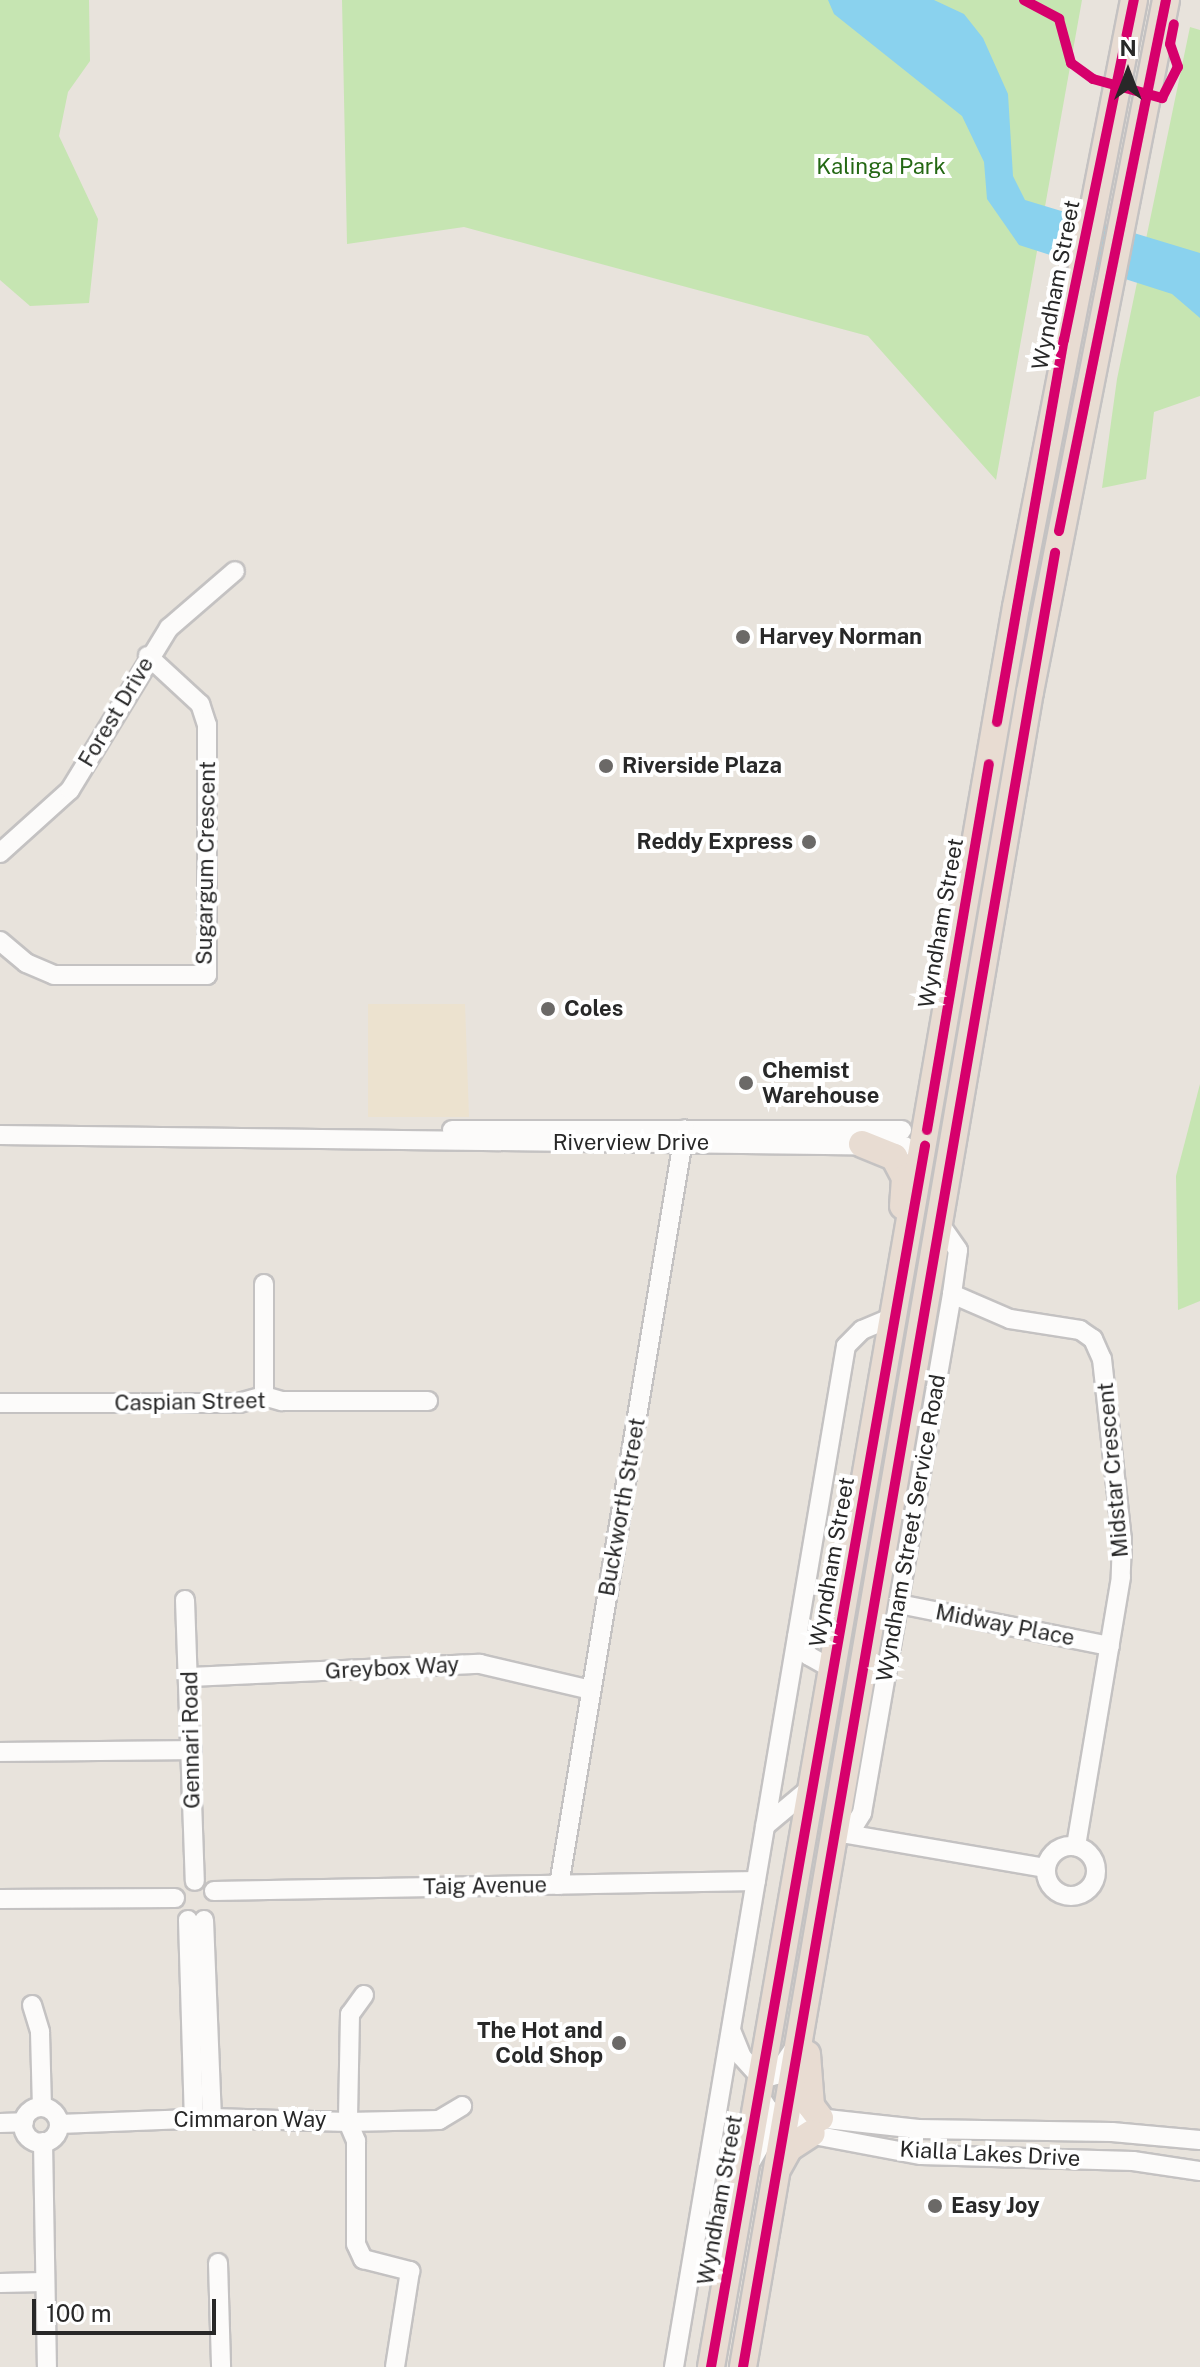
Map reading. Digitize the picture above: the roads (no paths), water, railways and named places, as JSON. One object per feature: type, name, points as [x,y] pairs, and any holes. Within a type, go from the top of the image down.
[{"type":"highway","name":"Wyndham Street","points":[[711,2367],[896,1314],[920,1138],[1064,340],[1134,0]]},
{"type":"highway","points":[[743,2367],[801,2026],[841,1833],[861,1679],[1030,692],[1094,349],[1166,0]]},
{"type":"highway","points":[[1025,558],[1039,539],[1059,531]]},
{"type":"highway","points":[[997,722],[1030,692]]},
{"type":"highway","points":[[949,1169],[950,1152],[920,1138],[987,939]]},
{"type":"highway","points":[[862,1144],[894,1157],[905,1178],[893,1274],[896,1314]]},
{"type":"highway","points":[[834,1670],[861,1679]]},
{"type":"highway","points":[[829,1697],[861,1679]]},
{"type":"highway","points":[[776,2171],[789,2148],[816,2126],[801,2026]]},
{"type":"highway","points":[[735,2234],[747,2220],[770,2210]]},
{"type":"street","name":"Forest Drive","points":[[0,853],[70,790],[148,656],[169,628],[235,571]]},
{"type":"street","name":"Sugargum Crescent","points":[[0,941],[26,963],[54,975],[207,975],[207,725],[200,704],[148,656]]},
{"type":"street","name":"Riverview Drive","points":[[0,1135],[357,1135],[486,1128],[862,1144],[920,1138]]},
{"type":"street","name":"Riverview Drive","points":[[684,1136],[920,1138]]},
{"type":"street","name":"Buckworth Street","points":[[559,1885],[684,1136]]},
{"type":"street","name":"Wyndham Street Service Road","points":[[841,1833],[862,1813],[952,1294],[958,1250],[940,1224]]},
{"type":"street","points":[[264,1284],[264,1396]]},
{"type":"street","name":"Midstar Crescent","points":[[952,1294],[1010,1319],[1080,1330],[1093,1339],[1102,1359],[1122,1539],[1110,1646],[1076,1846]]},
{"type":"street","points":[[674,2367],[846,1346],[862,1330],[896,1314]]},
{"type":"street","name":"Caspian Street","points":[[0,1403],[239,1403],[264,1396],[282,1401],[428,1401]]},
{"type":"street","name":"Gennari Road","points":[[185,1600],[195,1881]]},
{"type":"street","name":"Midway Place","points":[[899,1604],[1110,1646]]},
{"type":"street","points":[[797,1637],[809,1656],[834,1670]]},
{"type":"street","name":"Greybox Way","points":[[190,1677],[480,1664],[591,1690]]},
{"type":"street","points":[[0,1742],[192,1745]]},
{"type":"street","points":[[0,1752],[192,1745]]},
{"type":"street","points":[[765,1826],[814,1785]]},
{"type":"street","points":[[841,1833],[1046,1868]]},
{"type":"street","points":[[1076,1846],[1095,1863],[1096,1877],[1086,1891],[1060,1893],[1048,1881],[1046,1868],[1054,1853],[1076,1846]]},
{"type":"street","points":[[195,1881],[214,1891],[216,1907],[196,1920],[178,1912],[175,1898],[182,1886],[195,1881]]},
{"type":"street","name":"Taig Avenue","points":[[214,1891],[756,1881]]},
{"type":"street","points":[[0,1899],[175,1898]]},
{"type":"street","points":[[196,1920],[203,2118]]},
{"type":"street","points":[[364,1995],[350,2014],[348,2122],[439,2120],[462,2106]]},
{"type":"street","points":[[32,2005],[40,2032],[42,2107]]},
{"type":"street","points":[[761,2087],[776,2075],[801,2026]]},
{"type":"street","points":[[731,2030],[742,2057],[784,2121],[772,2125],[745,2173]]},
{"type":"street","points":[[42,2107],[54,2112],[59,2124],[53,2138],[43,2142],[29,2137],[24,2122],[28,2113],[42,2107]]},
{"type":"street","name":"Cimmaron Way","points":[[59,2124],[203,2118],[348,2122],[356,2141],[356,2244],[363,2259],[410,2271],[395,2367]]},
{"type":"street","name":"Kialla Lakes Drive","points":[[784,2121],[816,2126],[909,2153],[1133,2161],[1200,2171]]},
{"type":"street","points":[[0,2123],[24,2122]]},
{"type":"street","name":"Kialla Lakes Drive","points":[[816,2126],[1073,2131],[1200,2140]]},
{"type":"street","points":[[909,2153],[910,2128]]},
{"type":"street","points":[[1073,2131],[1130,2139],[1133,2161]]},
{"type":"street","points":[[43,2142],[47,2367]]},
{"type":"street","points":[[218,2263],[221,2367]]},
{"type":"street","points":[[0,2283],[44,2282]]},
{"type":"water","points":[[828,0],[934,0],[964,14],[983,38],[1008,94],[1013,176],[1025,200],[1200,253],[1200,318],[1172,294],[1019,245],[987,199],[984,162],[962,116],[834,14]]},
{"type":"place","name":"Harvey Norman","points":[[743,637]]},
{"type":"place","name":"Riverside Plaza","points":[[606,766]]},
{"type":"place","name":"Reddy Express","points":[[809,842]]},
{"type":"place","name":"Coles","points":[[548,1009]]},
{"type":"place","name":"Chemist Warehouse","points":[[746,1083]]},
{"type":"place","name":"The Hot and Cold Shop","points":[[619,2043]]},
{"type":"place","name":"Easy Joy","points":[[935,2206]]},
{"type":"park label","name":"Kalinga Park","points":[[881,167]]}]
